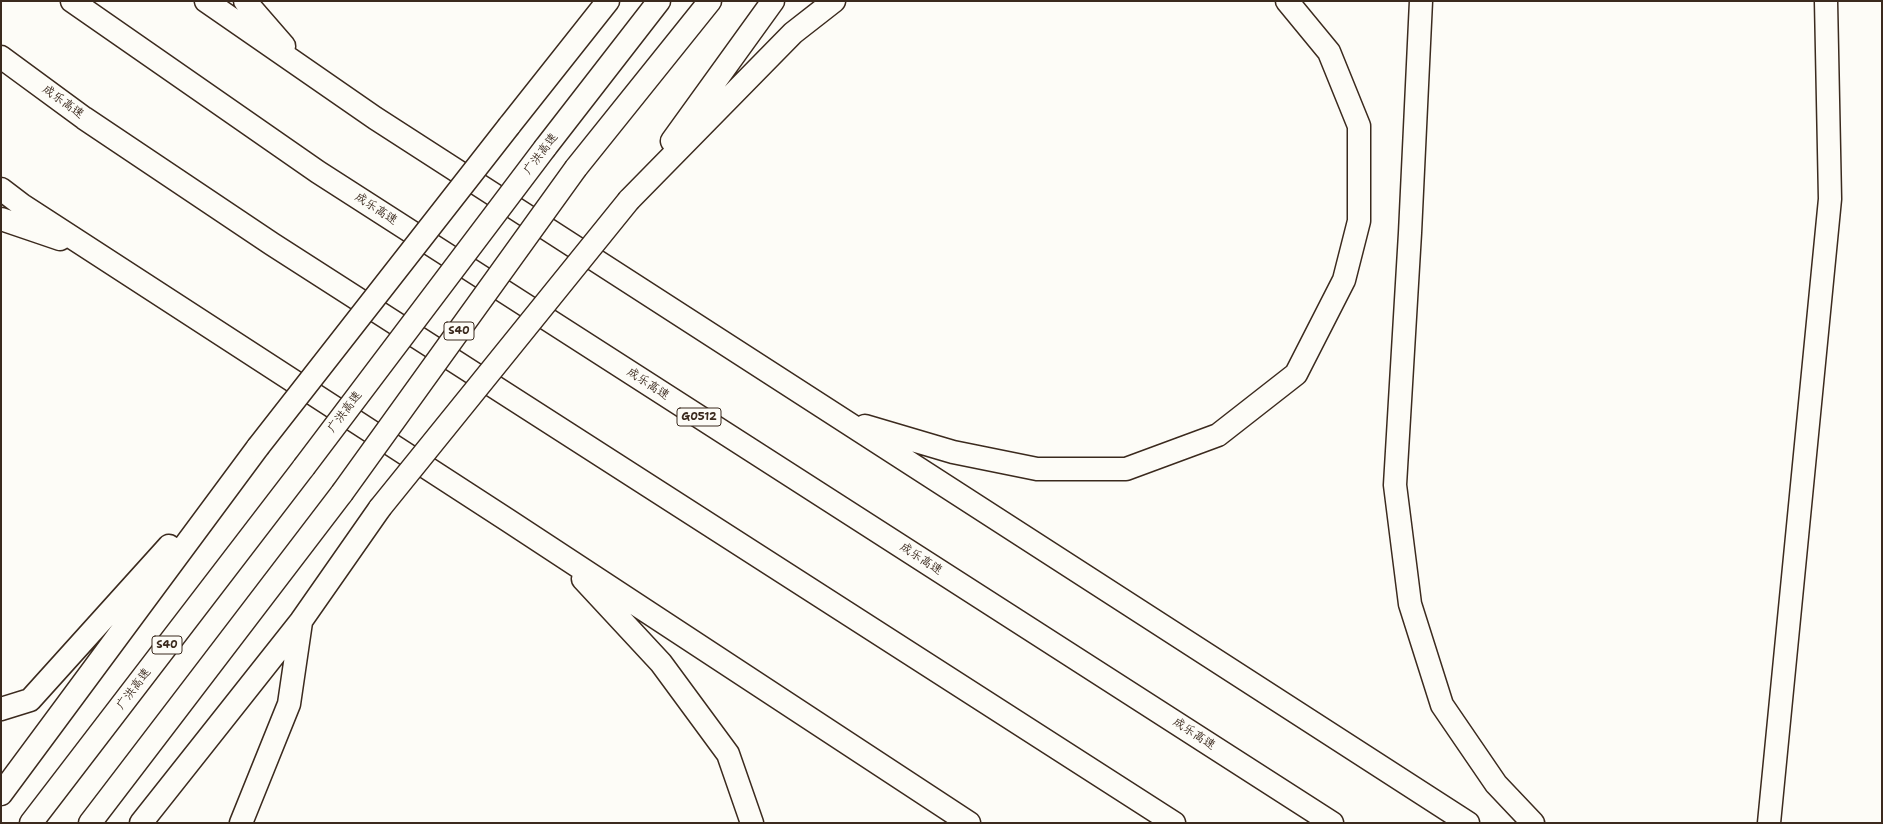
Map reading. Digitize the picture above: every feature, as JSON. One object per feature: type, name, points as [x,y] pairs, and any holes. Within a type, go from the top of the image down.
[{"type":"main road","name":"成乐高速","points":[[72,1],[318,172],[1332,823]]},
{"type":"main road","points":[[206,1],[375,118],[1468,823]]},
{"type":"main road","points":[[245,1],[306,71]]},
{"type":"main road","points":[[1,794],[258,447],[509,126],[603,1]]},
{"type":"main road","points":[[572,44],[608,1]]},
{"type":"main road","name":"广洪高速","points":[[30,823],[304,467],[545,148],[659,1]]},
{"type":"main road","name":"S40","points":[[90,823],[342,493],[576,168],[710,1]]},
{"type":"main road","points":[[141,823],[301,621],[380,508],[629,200],[773,1]]},
{"type":"main road","points":[[629,200],[793,33],[834,1]]},
{"type":"main road","points":[[842,419],[953,452],[1037,469],[1126,469],[1218,435],[1296,374],[1344,280],[1359,221],[1359,126],[1329,52],[1287,1]]},
{"type":"main road","points":[[1421,1],[1410,233],[1395,485],[1410,604],[1442,705],[1496,784],[1533,823]]},
{"type":"main road","points":[[1769,823],[1830,199],[1826,1]]},
{"type":"main road","name":"成乐高速","points":[[1,57],[84,118],[272,244],[1174,823]]},
{"type":"main road","points":[[1,189],[93,251],[557,552],[969,823]]},
{"type":"main road","points":[[1,219],[93,251]]},
{"type":"main road","points":[[1,709],[30,700],[258,447]]},
{"type":"main road","points":[[557,552],[661,663],[728,754],[752,823]]},
{"type":"main road","points":[[241,823],[288,704],[301,621]]}]
